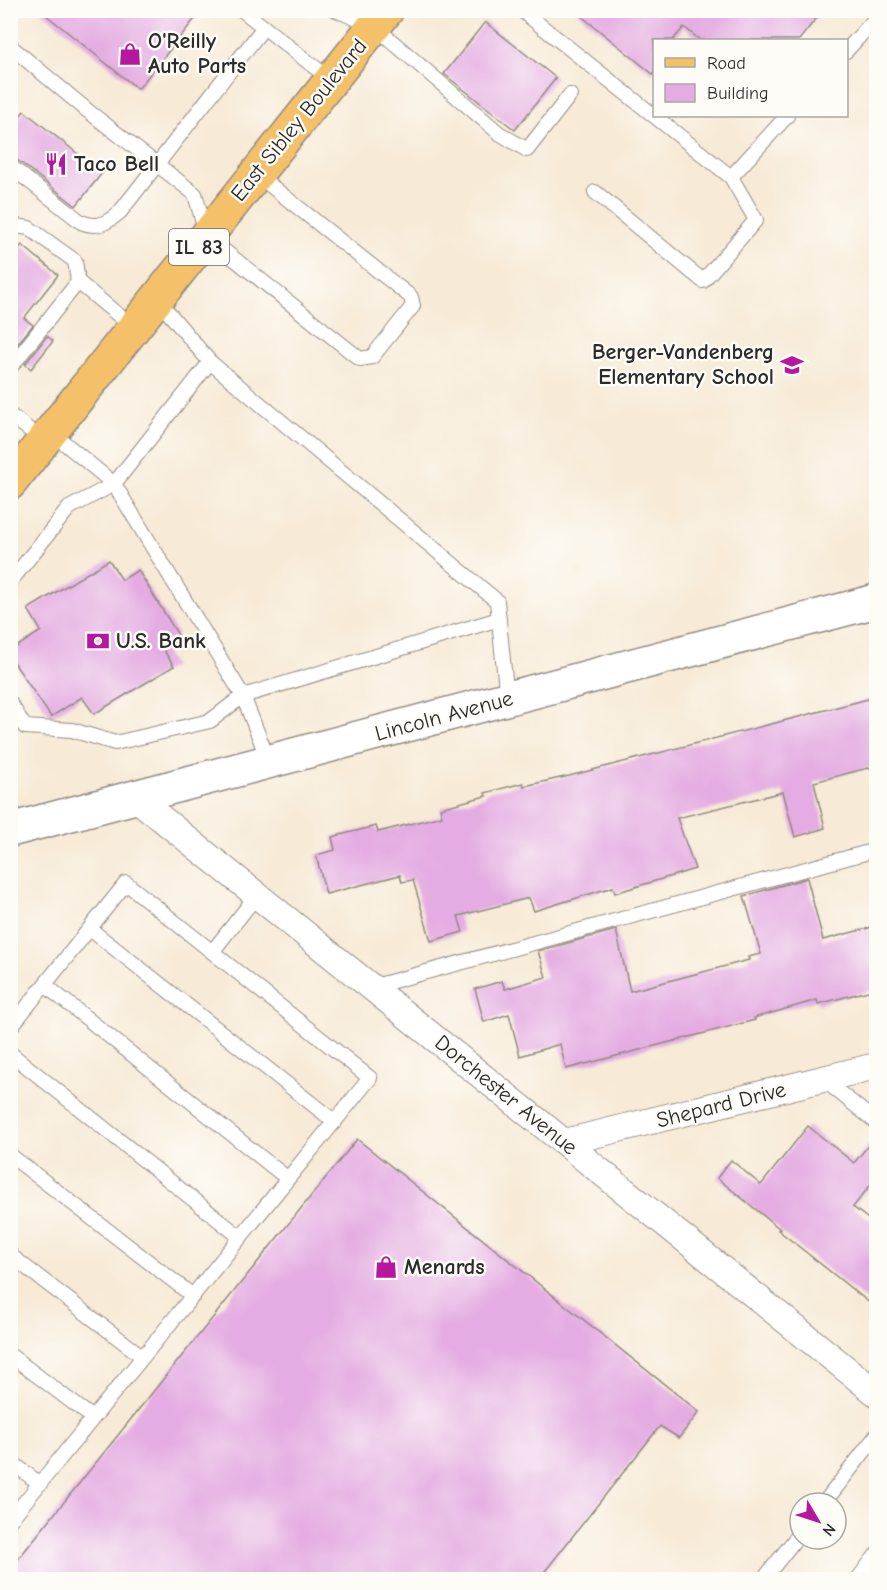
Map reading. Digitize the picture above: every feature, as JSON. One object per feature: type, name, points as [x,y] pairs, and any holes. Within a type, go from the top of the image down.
[{"type":"main road","name":"East Sibley Boulevard","points":[[10,483],[380,18]]},
{"type":"street","name":"Lincoln Avenue","points":[[10,830],[876,601]]},
{"type":"street","name":"Dorchester Avenue","points":[[136,798],[876,1393]]},
{"type":"street","name":"Shepard Drive","points":[[565,1143],[876,1066]]},
{"type":"lane","points":[[242,10],[331,80]]},
{"type":"lane","points":[[336,10],[380,18],[499,133],[527,150],[570,95]]},
{"type":"lane","points":[[521,10],[653,115]]},
{"type":"lane","points":[[848,49],[876,18]]},
{"type":"lane","points":[[10,166],[81,222],[90,226],[105,224],[120,212],[264,27]]},
{"type":"lane","points":[[10,46],[88,111],[195,194],[207,237],[360,359],[372,357],[413,306],[411,297],[256,174]]},
{"type":"lane","points":[[595,192],[703,281],[756,220],[730,177],[655,117]]},
{"type":"lane","points":[[730,177],[786,117]]},
{"type":"lane","points":[[10,225],[29,228],[75,261],[78,282],[134,328]]},
{"type":"lane","points":[[10,368],[78,282]]},
{"type":"lane","points":[[157,299],[210,362],[497,601],[507,699]]},
{"type":"lane","points":[[10,582],[69,508],[114,484],[210,362]]},
{"type":"lane","points":[[10,415],[47,437],[114,484],[243,696],[269,762]]},
{"type":"lane","points":[[10,703],[25,727],[72,730],[115,743],[210,721],[243,696],[499,619]]},
{"type":"lane","points":[[370,987],[876,850]]},
{"type":"lane","points":[[10,1028],[126,884],[370,1078],[10,1520]]},
{"type":"lane","points":[[212,952],[257,896]]},
{"type":"lane","points":[[90,929],[335,1122]]},
{"type":"lane","points":[[45,985],[288,1179]]},
{"type":"lane","points":[[10,1053],[240,1237]]},
{"type":"lane","points":[[824,1080],[876,1122]]},
{"type":"lane","points":[[10,1155],[193,1296]]},
{"type":"lane","points":[[10,1255],[143,1357]]},
{"type":"lane","points":[[10,1355],[93,1418]]},
{"type":"lane","points":[[833,1491],[876,1437]]},
{"type":"lane","points":[[10,1461],[40,1484]]},
{"type":"lane","points":[[763,1580],[788,1548]]},
{"type":"lane","points":[[857,1580],[876,1555]]},
{"type":"building","name":"O'Reilly Auto Parts","points":[[40,10],[202,10],[138,89]]},
{"type":"building","points":[[574,10],[823,10],[800,39],[699,39],[684,27],[674,39],[653,39],[653,74]]},
{"type":"building","points":[[485,22],[556,78],[515,130],[444,74]]},
{"type":"building","name":"Taco Bell","points":[[24,111],[102,173],[76,206],[10,154],[10,128]]},
{"type":"building","points":[[22,245],[58,275],[24,318],[33,325],[11,352],[10,258]]},
{"type":"building","points":[[47,336],[53,341],[31,369],[25,364]]},
{"type":"building","name":"U.S. Bank","points":[[109,560],[122,580],[138,570],[178,635],[161,646],[174,666],[94,714],[82,697],[51,717],[10,657],[10,651],[41,631],[28,609]]},
{"type":"building","points":[[876,697],[876,766],[814,782],[825,828],[795,837],[783,792],[677,818],[695,869],[615,893],[613,887],[534,911],[529,898],[458,916],[463,932],[431,941],[413,880],[402,882],[400,875],[326,894],[316,855],[335,850],[332,837],[376,826],[378,832],[442,816],[440,808],[486,796],[485,793],[523,783],[524,786],[569,776]]},
{"type":"building","points":[[807,878],[823,940],[876,926],[876,989],[818,1004],[817,1000],[754,1018],[755,1020],[566,1069],[560,1044],[520,1056],[509,1014],[484,1022],[475,989],[502,981],[505,989],[546,977],[538,951],[616,930],[630,991],[749,960],[748,957],[761,954],[744,896]]},
{"type":"building","points":[[808,1126],[854,1163],[876,1136],[876,1178],[853,1207],[876,1225],[876,1308],[717,1178],[731,1160],[761,1185]]},
{"type":"building","name":"Menards","points":[[357,1139],[699,1412],[679,1438],[660,1426],[538,1580],[10,1580],[10,1569]]},
{"type":"place","name":"O'Reilly Auto Parts","points":[[130,54]]},
{"type":"place","name":"Taco Bell","points":[[56,164]]},
{"type":"place","name":"Berger-Vandenberg Elementary School","points":[[792,365]]},
{"type":"place","name":"U.S. Bank","points":[[98,641]]},
{"type":"place","name":"Menards","points":[[386,1267]]}]
